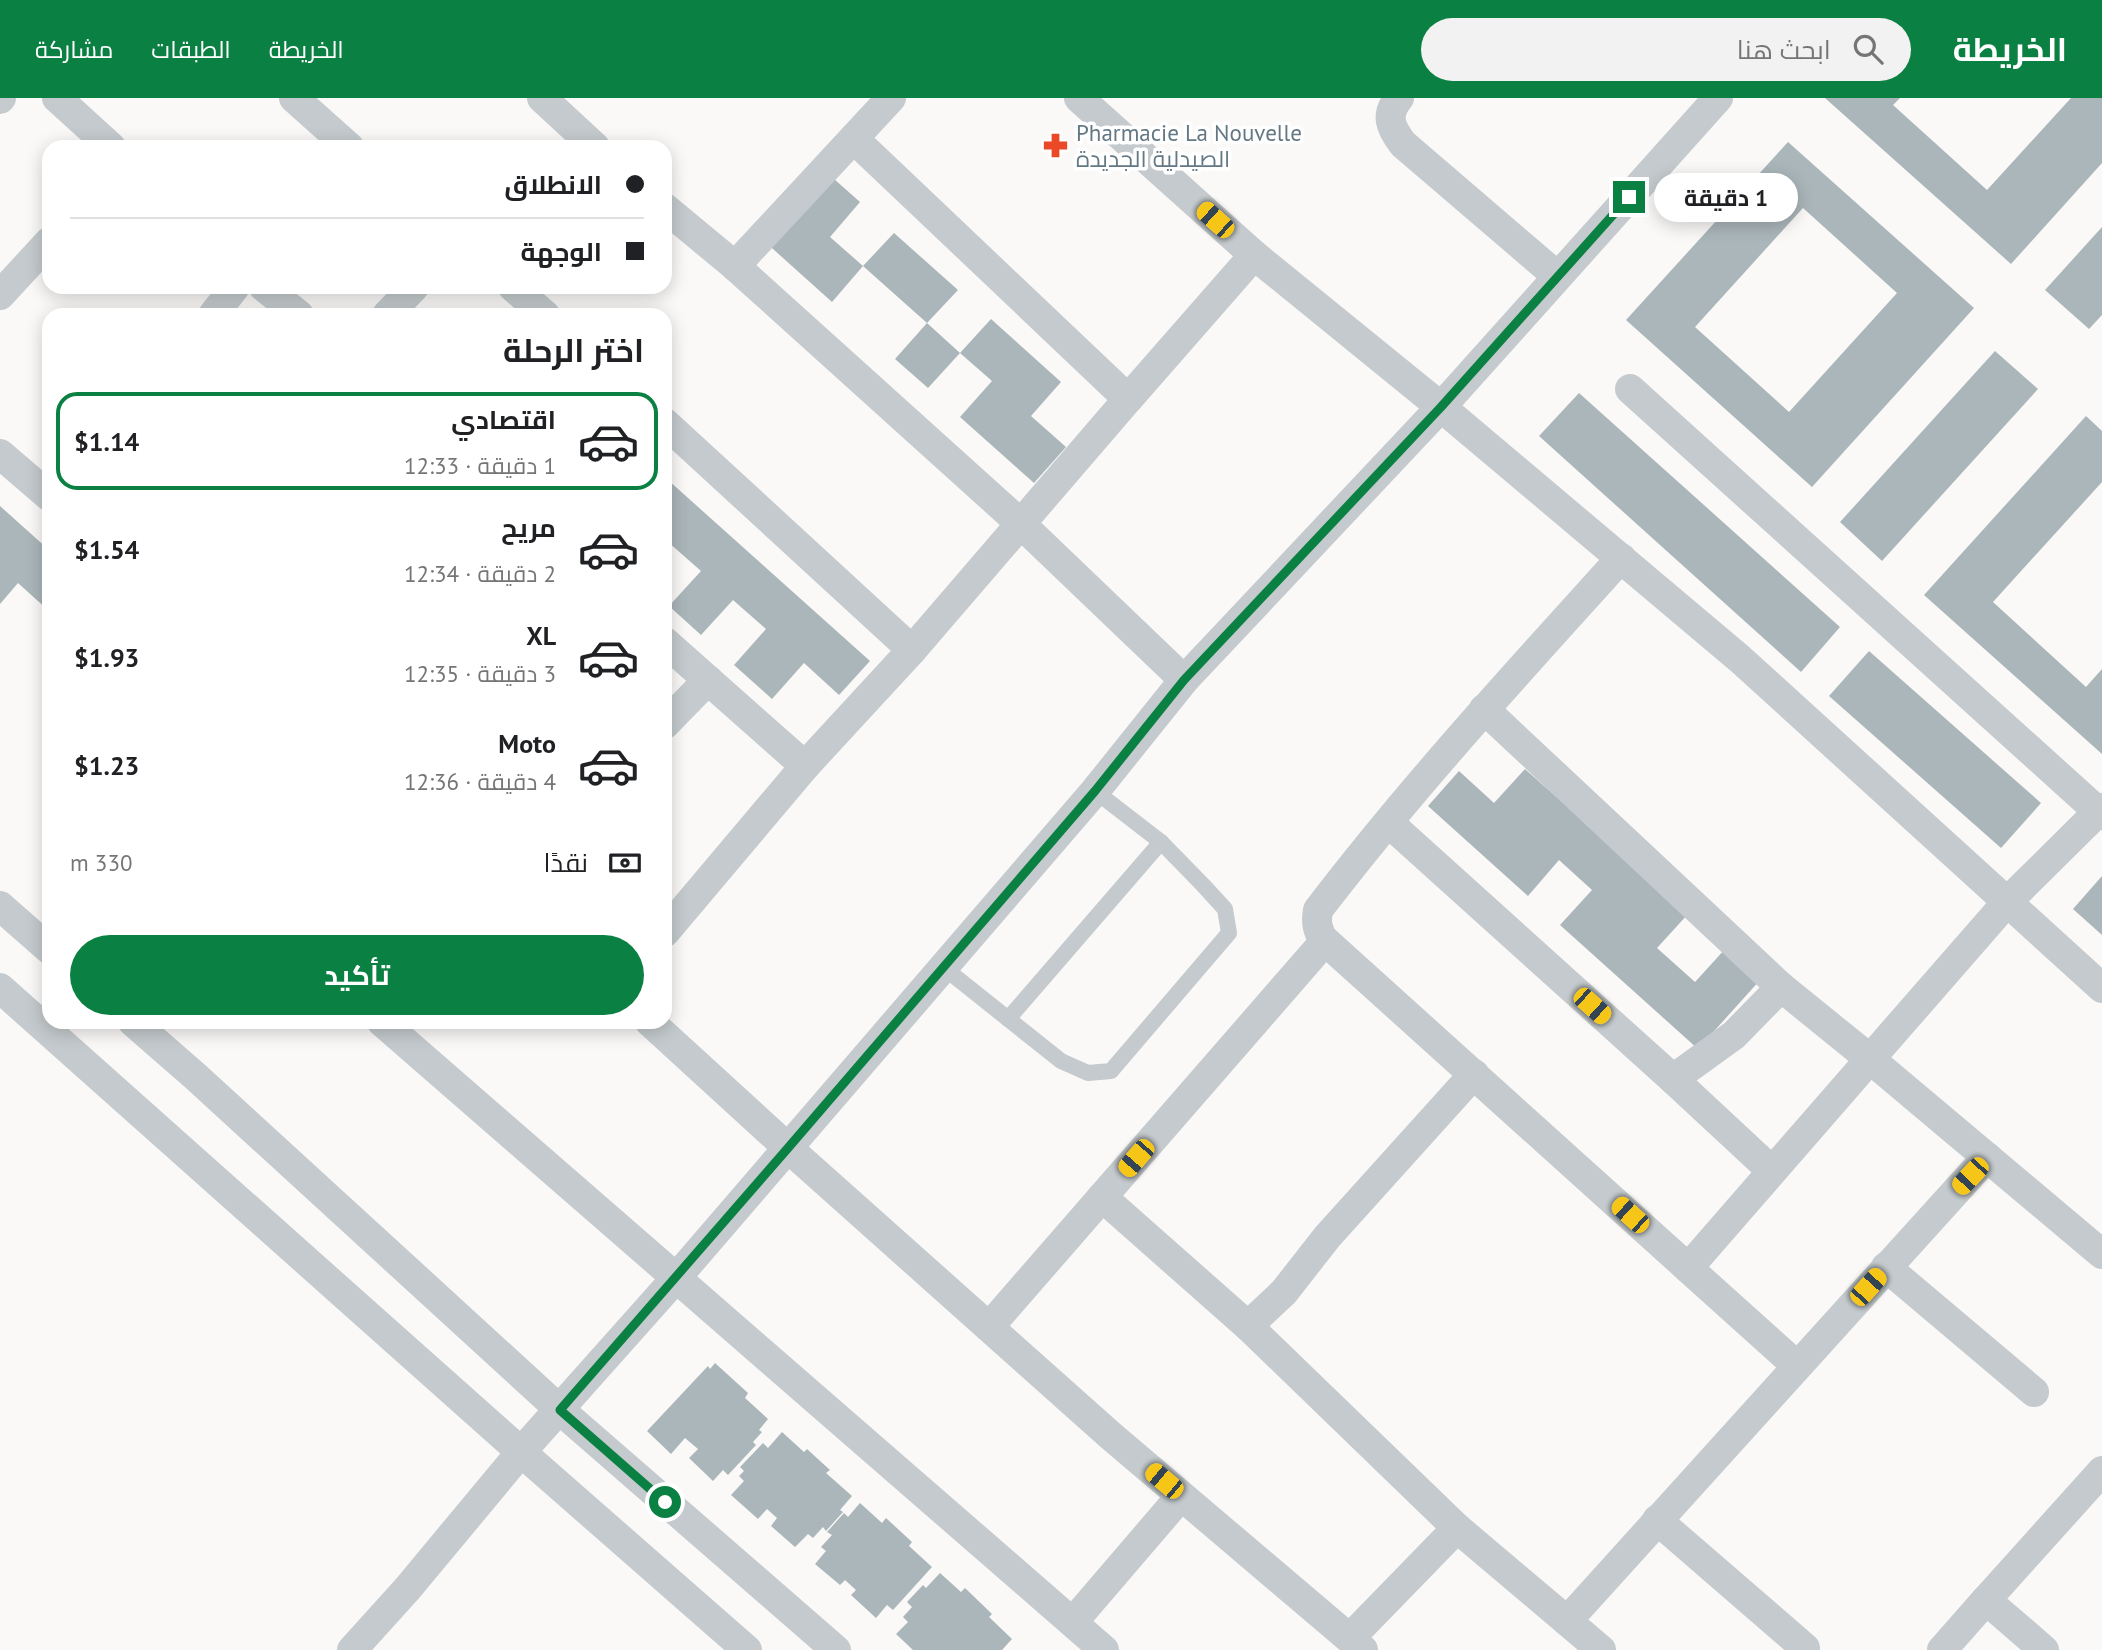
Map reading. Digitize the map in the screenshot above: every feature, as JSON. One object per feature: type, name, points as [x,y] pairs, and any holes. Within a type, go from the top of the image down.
[{"type":"street","points":[[57,98],[103,140]]},
{"type":"street","points":[[294,98],[341,140]]},
{"type":"street","points":[[735,266],[891,98]]},
{"type":"street","points":[[1079,98],[1254,255],[1441,407],[1740,659],[2102,988]]},
{"type":"street","points":[[1399,98],[1390,114],[1390,123],[1393,132],[1403,144],[1557,276]]},
{"type":"street","points":[[352,1650],[1095,791],[1184,680],[1441,407],[1718,98]]},
{"type":"street","points":[[551,101],[588,140]]},
{"type":"street","points":[[853,139],[1128,399]]},
{"type":"street","points":[[672,214],[735,266],[1020,523],[1184,680]]},
{"type":"street","points":[[0,295],[42,250]]},
{"type":"street","points":[[672,924],[804,765],[912,650],[1254,255]]},
{"type":"street","points":[[273,294],[290,308]]},
{"type":"street","points":[[394,308],[407,294]]},
{"type":"street","points":[[525,294],[538,308]]},
{"type":"street","points":[[1630,389],[2101,812],[2007,902],[1688,1268]]},
{"type":"street","points":[[672,429],[912,650]]},
{"type":"street","points":[[0,454],[42,490]]},
{"type":"street","points":[[1621,558],[1484,709],[1358,858],[1318,910],[1317,929],[1325,941],[1797,1366]]},
{"type":"street","points":[[672,648],[804,765]]},
{"type":"street","points":[[672,717],[708,680]]},
{"type":"street","points":[[1484,709],[1781,987],[2102,1254]]},
{"type":"street","points":[[1388,823],[1674,1079],[1772,1171]]},
{"type":"street","points":[[0,906],[42,943]]},
{"type":"street","points":[[989,1327],[1325,941]]},
{"type":"street","points":[[1674,1079],[1734,1035],[1781,987]]},
{"type":"street","points":[[0,989],[42,1026]]},
{"type":"street","points":[[45,1029],[747,1650]]},
{"type":"street","points":[[141,1029],[560,1410],[835,1650]]},
{"type":"street","points":[[390,1029],[1104,1650]]},
{"type":"street","points":[[658,1029],[1111,1436],[1357,1644],[1457,1528]]},
{"type":"street","points":[[1248,1326],[1284,1292],[1327,1237],[1474,1074]]},
{"type":"street","points":[[1567,1621],[1987,1157]]},
{"type":"street","points":[[1102,1197],[1248,1326],[1457,1528],[1601,1650]]},
{"type":"street","points":[[1886,1267],[2035,1392]]},
{"type":"street","points":[[1942,1650],[2102,1471]]},
{"type":"street","points":[[1073,1622],[1181,1496]]},
{"type":"street","points":[[1657,1520],[1805,1648]]},
{"type":"street","points":[[1986,1600],[2044,1650]]},
{"type":"lane","points":[[943,967],[1061,1061],[1088,1073],[1111,1071],[1229,933],[1226,909],[1161,842],[1095,791]]},
{"type":"lane","points":[[1008,1019],[1161,842]]},
{"type":"building","points":[[1825,98],[1900,98],[1893,105],[1987,190],[2071,98],[2102,98],[2102,163],[2011,264]]},
{"type":"building","points":[[1788,142],[1974,308],[1812,487],[1626,320]],"holes":[[[1803,208],[1897,293],[1789,412],[1695,327]]]},
{"type":"building","points":[[825,171],[860,202],[830,237],[863,266],[832,302],[763,240]]},
{"type":"building","points":[[2102,227],[2102,315],[2089,329],[2045,290]]},
{"type":"building","points":[[894,233],[958,290],[927,323],[863,266]]},
{"type":"building","points":[[991,319],[1061,382],[1031,416],[1066,447],[1034,483],[960,417],[992,381],[960,353]]},
{"type":"building","points":[[927,323],[960,353],[928,388],[895,359]]},
{"type":"building","points":[[1995,351],[2038,389],[1882,561],[1840,522]]},
{"type":"building","points":[[1579,393],[1840,627],[1801,672],[1539,436]]},
{"type":"building","points":[[2086,416],[2102,431],[2102,482],[1993,602],[2086,687],[2102,669],[2102,754],[1924,595]]},
{"type":"building","points":[[672,484],[870,661],[839,695],[804,663],[772,699],[734,665],[766,629],[733,600],[701,635],[672,609],[672,603],[701,571],[672,546]]},
{"type":"building","points":[[0,506],[42,544],[42,605],[18,583],[0,604]]},
{"type":"building","points":[[1869,651],[2041,803],[2001,848],[1829,696]]},
{"type":"building","points":[[1525,769],[1688,914],[1657,948],[1695,982],[1726,948],[1761,979],[1698,1049],[1560,925],[1592,890],[1559,860],[1528,896],[1428,806],[1459,771],[1494,803]]},
{"type":"building","points":[[2102,876],[2102,935],[2073,909]]},
{"type":"building","points":[[715,1363],[748,1393],[745,1398],[768,1419],[753,1442],[756,1445],[728,1475],[723,1470],[713,1481],[689,1458],[698,1449],[685,1438],[671,1454],[647,1431],[708,1366],[710,1369]]},
{"type":"building","points":[[782,1432],[804,1452],[807,1449],[830,1470],[826,1473],[852,1496],[840,1510],[843,1512],[826,1531],[823,1527],[813,1538],[808,1534],[795,1547],[771,1526],[777,1518],[767,1509],[758,1519],[731,1495],[744,1481],[739,1476],[744,1471],[740,1467],[763,1443],[768,1448]]},
{"type":"building","points":[[860,1503],[882,1523],[886,1518],[912,1542],[909,1546],[932,1567],[893,1610],[887,1605],[876,1618],[851,1595],[856,1590],[845,1580],[840,1585],[815,1564],[826,1551],[821,1547],[832,1535],[827,1532],[844,1513],[848,1517]]},
{"type":"building","points":[[940,1573],[961,1592],[965,1588],[992,1614],[989,1617],[1012,1639],[1002,1650],[913,1650],[896,1634],[908,1622],[903,1617],[912,1607],[907,1602],[923,1585],[926,1588]]},
{"type":"place","name":"Pharmacie La Nouvelle الصيدلية الجديدة","points":[[1056,145]]},
{"type":"route","points":[[665,1502],[560,1410],[1095,791],[1184,680],[1441,407],[1629,197]]}]
